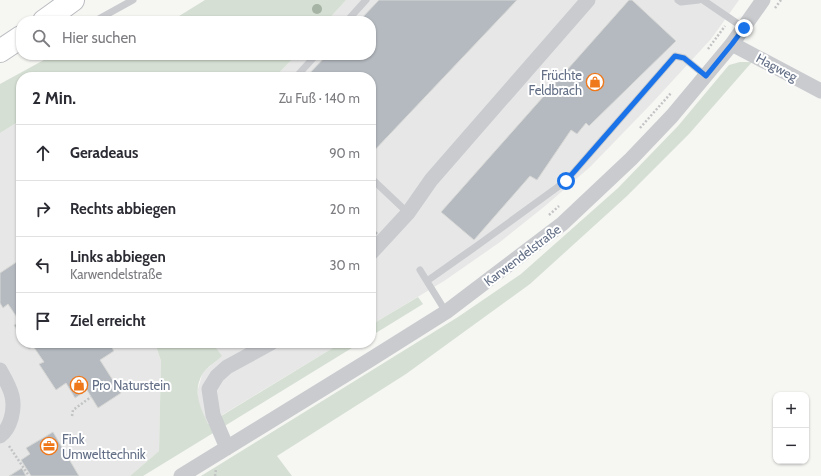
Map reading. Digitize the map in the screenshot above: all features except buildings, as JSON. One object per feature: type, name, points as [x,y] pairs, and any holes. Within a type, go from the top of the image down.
[{"type":"highway","points":[[51,16],[73,0]]},
{"type":"highway","points":[[0,51],[16,40]]},
{"type":"highway","points":[[0,61],[16,54]]},
{"type":"street","points":[[376,248],[408,213],[431,180],[588,0]]},
{"type":"street","name":"Karwendelstraße","points":[[181,476],[446,312],[562,224],[631,160],[672,116],[700,71],[732,44],[764,0]]},
{"type":"street","name":"Hagweg","points":[[732,44],[821,91]]},
{"type":"street","points":[[227,448],[213,415],[209,389],[218,376],[227,367],[262,348]]},
{"type":"street","points":[[0,370],[12,396],[12,419],[1,436]]},
{"type":"lane","points":[[104,16],[133,0]]},
{"type":"lane","points":[[352,16],[366,0]]},
{"type":"lane","points":[[678,0],[681,2],[699,0]]},
{"type":"lane","points":[[703,0],[744,28]]},
{"type":"lane","points":[[427,281],[566,181],[675,56],[684,58],[700,71]]},
{"type":"lane","points":[[301,72],[311,60]]},
{"type":"lane","points":[[376,183],[408,213]]},
{"type":"lane","points":[[420,270],[446,312]]},
{"type":"path","points":[[700,71],[731,19]]},
{"type":"path","points":[[636,132],[673,91]]},
{"type":"path","points":[[544,220],[560,205]]},
{"type":"path","points":[[72,416],[73,410],[91,397]]},
{"type":"path","points":[[1,436],[28,476]]},
{"type":"shaded area","points":[[205,0],[346,0],[332,16],[179,16]]},
{"type":"shaded area","points":[[346,0],[739,0],[711,39],[590,167],[500,242],[444,281],[376,322],[376,72],[280,72],[291,60],[376,60],[376,16],[332,16]]},
{"type":"shaded area","points":[[44,60],[291,60],[280,72],[22,72]]},
{"type":"shaded area","points":[[740,62],[752,62],[689,134],[627,196],[530,284],[406,374],[277,456],[292,476],[201,476],[458,317],[521,274],[618,188],[678,126],[729,65]]},
{"type":"shaded area","points":[[16,75],[16,123],[0,133],[0,84]]},
{"type":"shaded area","points":[[16,123],[16,348],[157,348],[161,361],[159,451],[130,476],[0,476],[0,133]]},
{"type":"shaded area","points":[[418,297],[423,304],[376,333],[376,322]]},
{"type":"shaded area","points":[[157,348],[216,348],[222,356],[209,366],[203,373],[198,386],[198,399],[208,424],[333,348],[352,348],[143,476],[130,476],[159,451],[161,361]]},
{"type":"shaded area","points":[[208,348],[333,348],[207,424],[198,403],[198,389],[203,372],[222,356]]},
{"type":"place","name":"Früchte Feldbrach","points":[[595,82]]},
{"type":"place","name":"Pro Naturstein","points":[[79,385]]},
{"type":"place","name":"Fink Umwelttechnik","points":[[49,446]]},
{"type":"route","points":[[566,181],[675,56],[684,58],[706,76],[744,28]]}]
